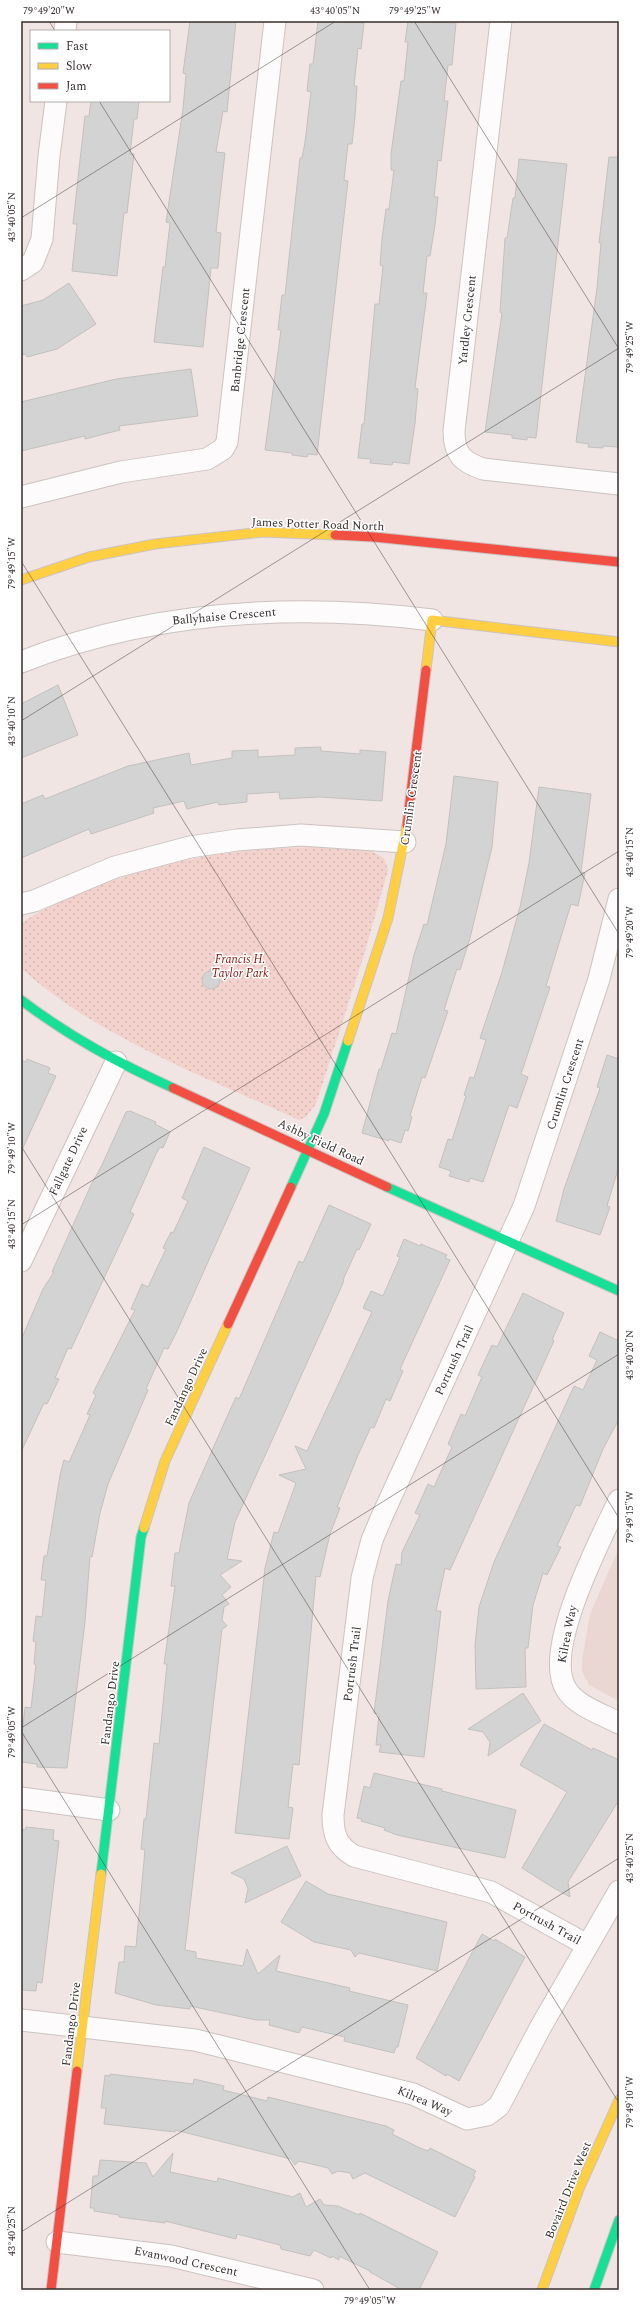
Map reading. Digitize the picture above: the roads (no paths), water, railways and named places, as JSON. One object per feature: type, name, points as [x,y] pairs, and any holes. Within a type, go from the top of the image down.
[{"type":"street","name":"Banbridge Crescent","points":[[21,497],[121,472],[207,459],[223,449],[227,442],[275,21]]},
{"type":"street","name":"Yardley Crescent","points":[[501,21],[454,431],[455,444],[466,463],[483,470],[619,484]]},
{"type":"street","points":[[21,270],[32,262],[42,239],[48,156],[56,102]]},
{"type":"street","name":"James Potter Road North","points":[[21,580],[89,557],[155,544],[263,532],[374,537],[619,562]]},
{"type":"street","name":"Ballyhaise Crescent","points":[[21,662],[90,639],[148,625],[222,614],[264,611],[336,611],[432,620]]},
{"type":"street","points":[[432,620],[619,642]]},
{"type":"street","name":"Crumlin Crescent","points":[[309,1150],[324,1114],[388,918],[405,842],[432,620]]},
{"type":"street","points":[[21,904],[34,901],[115,866],[190,847],[237,840],[300,835],[405,842]]},
{"type":"street","name":"Crumlin Crescent","points":[[508,1242],[524,1206],[582,1032],[599,979],[619,899]]},
{"type":"street","name":"Ashby Field Road","points":[[21,1000],[49,1021],[116,1062],[508,1242],[619,1290]]},
{"type":"street","name":"Fallgate Drive","points":[[21,1261],[116,1062]]},
{"type":"street","name":"Fandango Drive","points":[[51,2290],[141,1537],[149,1507],[165,1461],[309,1150]]},
{"type":"street","name":"Portrush Trail","points":[[508,1242],[383,1514],[366,1559],[362,1578],[333,1828],[336,1840],[344,1850],[354,1856],[491,1892],[587,1945]]},
{"type":"street","name":"Kilrea Way","points":[[619,1500],[574,1601],[563,1644],[560,1666],[562,1681],[572,1696],[619,1724]]},
{"type":"street","points":[[21,1798],[109,1810]]},
{"type":"street","name":"Kilrea Way","points":[[21,2020],[195,2040],[413,2094],[467,2119],[487,2115],[499,2106],[540,2028],[619,1891]]},
{"type":"street","name":"Bovaird Drive West","points":[[542,2290],[579,2189],[619,2100]]},
{"type":"street","points":[[594,2290],[619,2220]]},
{"type":"street","name":"Evanwood Crescent","points":[[57,2242],[171,2256],[313,2290]]},
{"type":"park label","name":"Francis H. Taylor Park","points":[[240,966]]}]
